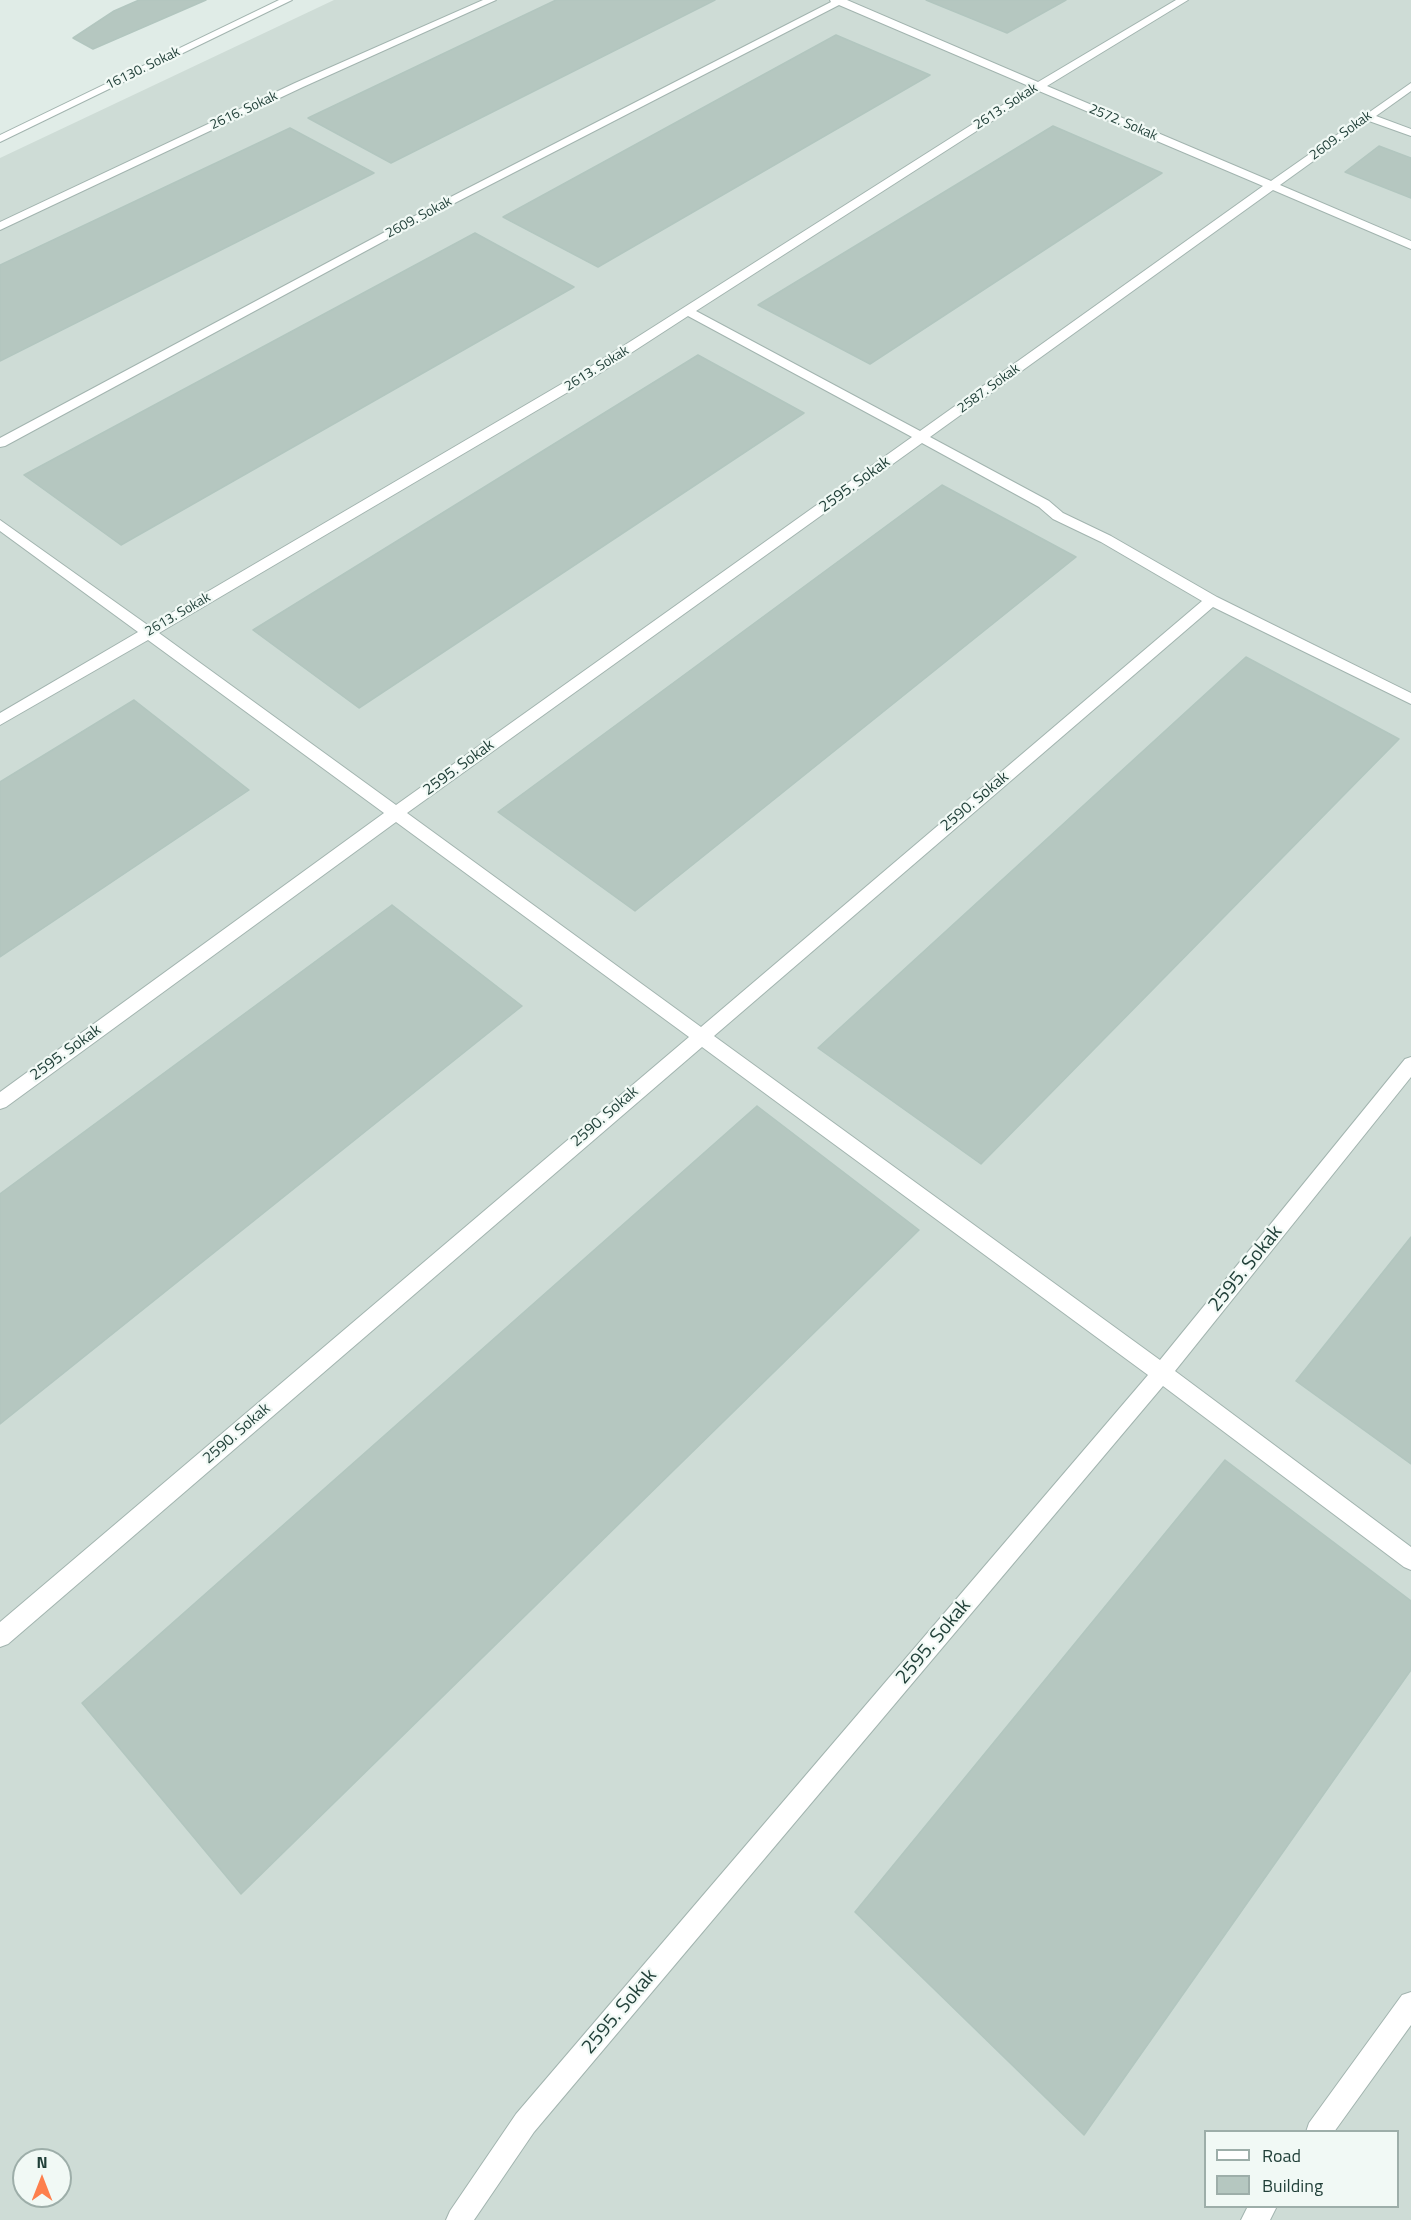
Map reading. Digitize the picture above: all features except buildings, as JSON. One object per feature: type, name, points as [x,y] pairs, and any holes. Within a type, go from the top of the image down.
[{"type":"street","name":"16130. Sokak","points":[[0,139],[287,0]]},
{"type":"street","name":"2616. Sokak","points":[[0,226],[289,90],[491,0]]},
{"type":"street","name":"2613. Sokak","points":[[0,720],[592,372],[1038,87],[1183,0]]},
{"type":"street","name":"2572. Sokak","points":[[839,1],[1411,245]]},
{"type":"street","name":"2609. Sokak","points":[[0,443],[443,205],[839,1]]},
{"type":"street","name":"2609. Sokak","points":[[1271,186],[1411,86]]},
{"type":"street","points":[[1368,117],[1411,133]]},
{"type":"street","name":"2587. Sokak","points":[[921,437],[1271,186]]},
{"type":"street","points":[[688,311],[1044,504],[1058,516],[1106,539],[1212,600],[1411,699]]},
{"type":"street","name":"2595. Sokak","points":[[0,1102],[396,813],[921,437]]},
{"type":"street","points":[[0,524],[1161,1374],[1411,1560]]},
{"type":"street","name":"2590. Sokak","points":[[0,1636],[1212,600]]},
{"type":"street","name":"2595. Sokak","points":[[459,2220],[525,2123],[1161,1374],[1411,1064]]},
{"type":"street","points":[[1319,2130],[1411,2004]]},
{"type":"shaded area","points":[[334,0],[1411,0],[1411,2220],[0,2220],[0,158]]}]
